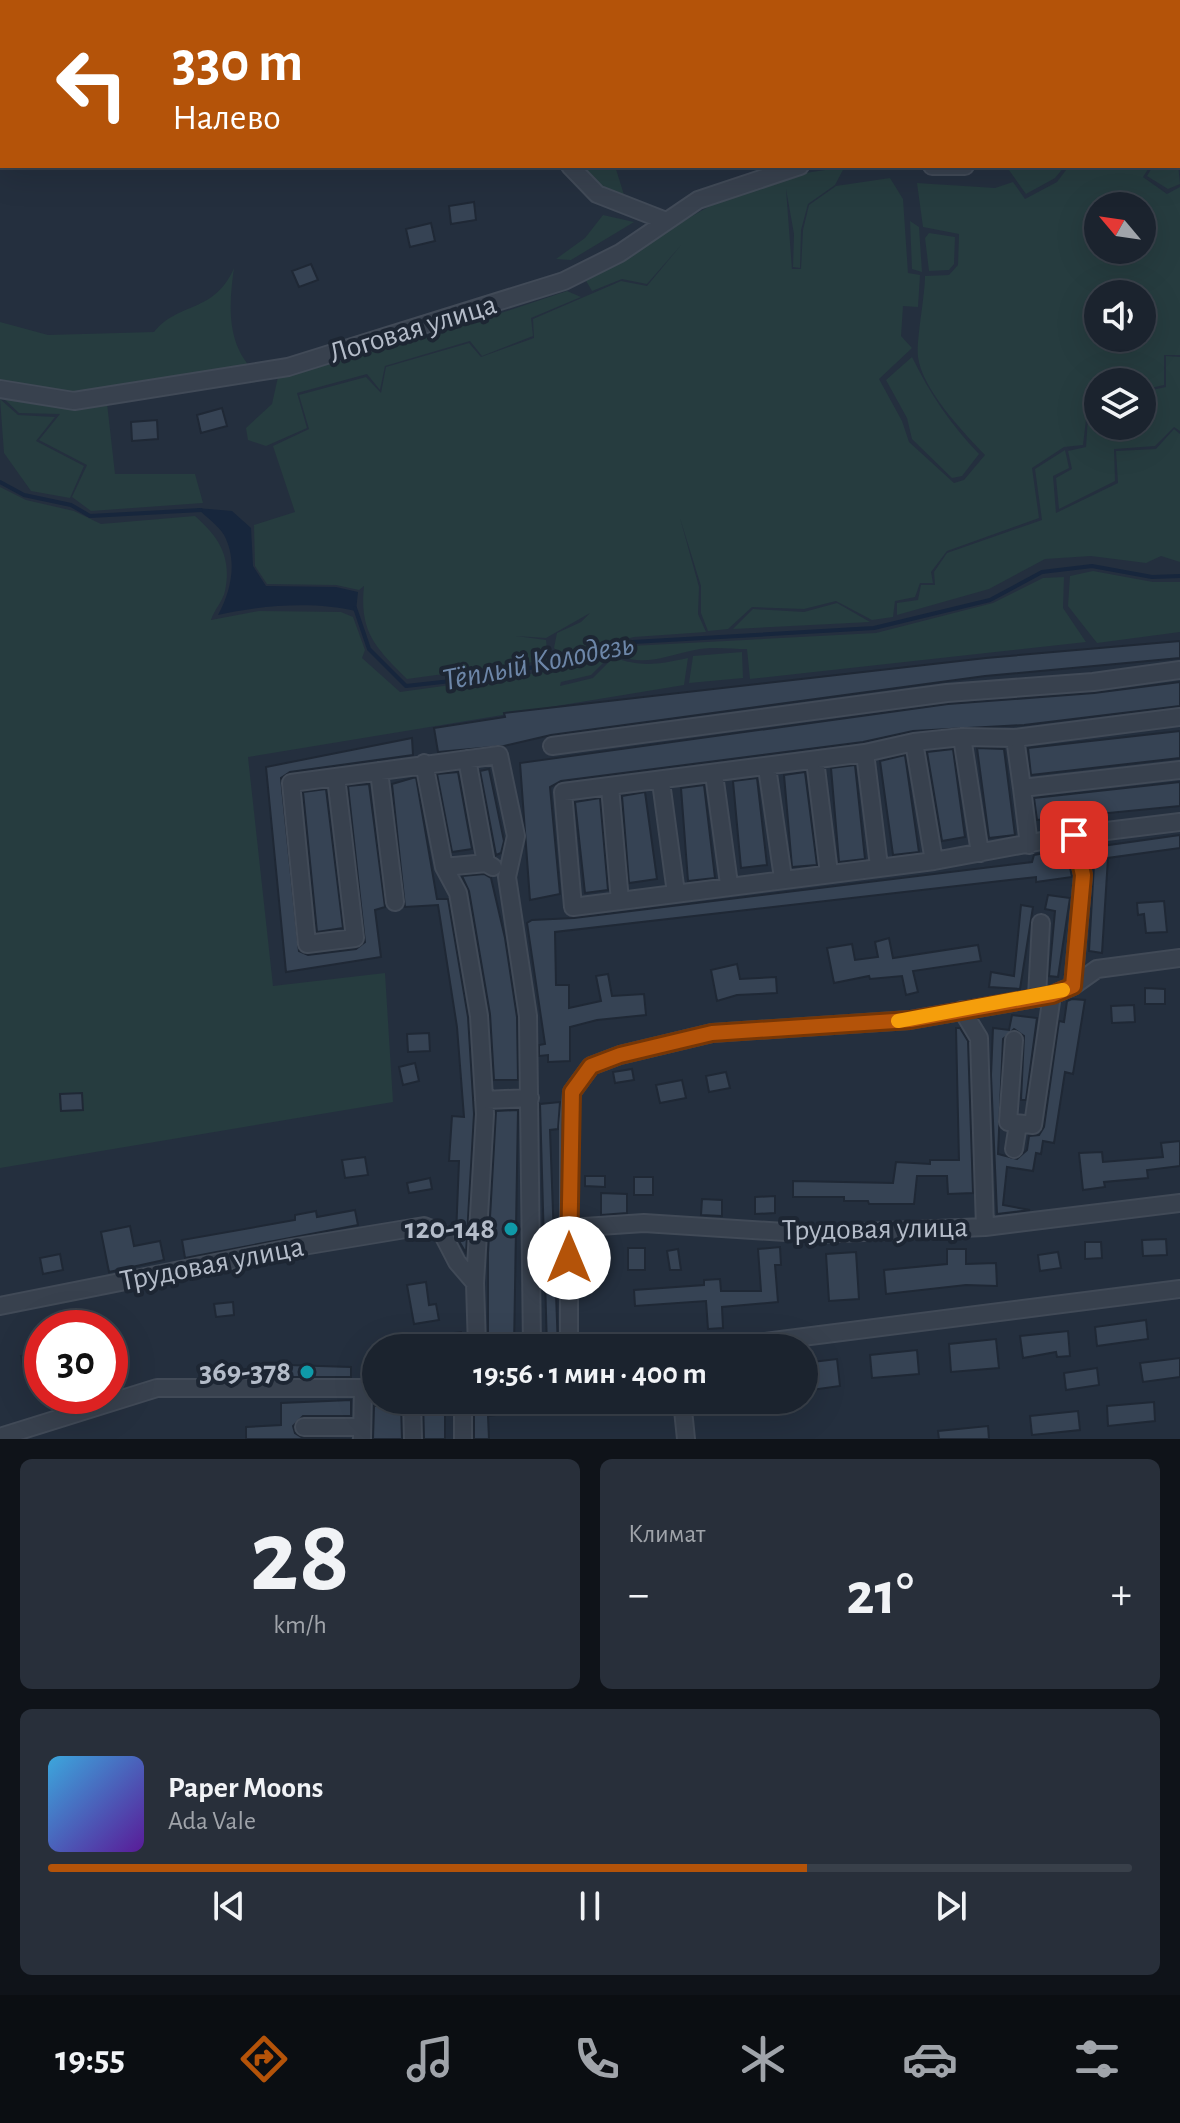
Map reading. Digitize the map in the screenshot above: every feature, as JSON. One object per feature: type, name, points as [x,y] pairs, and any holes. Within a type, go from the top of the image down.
[{"type":"street","name":"Логовая улица","points":[[0,389],[74,401],[288,367],[474,312],[564,281],[620,253],[698,200],[788,168]]},
{"type":"street","points":[[576,169],[597,194],[666,221]]},
{"type":"street","points":[[552,746],[947,693],[1093,682],[1180,670]]},
{"type":"street","points":[[1180,717],[1015,738],[962,737],[914,742],[865,753],[767,767],[563,792],[573,907],[729,884],[934,861],[1074,835],[1180,822]]},
{"type":"street","points":[[962,737],[980,853]]},
{"type":"street","points":[[1015,738],[1029,845]]},
{"type":"street","points":[[914,742],[934,861]]},
{"type":"street","points":[[865,753],[879,866]]},
{"type":"street","points":[[336,777],[355,938],[307,944],[291,783],[499,755],[516,836],[507,877],[528,1016],[532,1334]]},
{"type":"street","points":[[467,759],[486,863]]},
{"type":"street","points":[[815,760],[829,873]]},
{"type":"street","points":[[424,763],[444,867],[458,893],[477,1000],[484,1100],[475,1283],[477,1334]]},
{"type":"street","points":[[767,767],[783,878]]},
{"type":"street","points":[[1022,788],[1180,770]]},
{"type":"street","points":[[379,771],[395,902]]},
{"type":"street","points":[[714,774],[729,884]]},
{"type":"street","points":[[661,782],[676,893]]},
{"type":"street","points":[[610,787],[620,901]]},
{"type":"street","points":[[1073,986],[1083,875],[1074,835]]},
{"type":"street","points":[[444,867],[486,863],[507,877]]},
{"type":"street","points":[[1014,1040],[1008,1122],[1033,1125],[1044,995],[1041,923]]},
{"type":"street","points":[[569,1334],[572,1092],[591,1066],[620,1055],[712,1033],[910,1020],[1044,995],[1073,986],[1097,969],[1180,958]]},
{"type":"street","points":[[962,1010],[979,1038],[985,1227]]},
{"type":"street","points":[[484,1100],[530,1098]]},
{"type":"street","points":[[1014,1149],[1018,1124]]},
{"type":"street","name":"Трудовая улица","points":[[569,1228],[644,1223],[816,1234],[985,1227],[1180,1203]]},
{"type":"street","name":"Трудовая улица","points":[[0,1306],[291,1248],[424,1226],[442,1233],[457,1262],[475,1283]]},
{"type":"street","points":[[818,1335],[1180,1289]]},
{"type":"street","points":[[0,1437],[157,1388],[362,1389]]},
{"type":"street","points":[[412,1414],[413,1439]]},
{"type":"street","points":[[463,1414],[463,1439]]},
{"type":"street","points":[[683,1414],[686,1439]]},
{"type":"street","points":[[304,1427],[362,1433]]},
{"type":"green space","points":[[559,168],[616,168],[630,214],[595,198]]},
{"type":"green space","points":[[844,168],[835,185],[808,204],[801,230],[800,268],[793,267],[794,234],[786,189],[792,269],[801,269],[803,230],[809,205],[836,186],[890,178],[903,199],[908,273],[920,275],[918,307],[903,306],[901,336],[912,348],[879,379],[902,421],[909,442],[954,483],[964,480],[985,455],[935,396],[918,357],[925,276],[949,275],[958,265],[959,234],[923,227],[917,183],[995,188],[1013,182],[1025,199],[1057,182],[1068,168],[1149,168],[1143,177],[1167,194],[1180,187],[1180,355],[1164,355],[1164,385],[1156,387],[1156,368],[1084,368],[1083,445],[1064,447],[1032,468],[1039,518],[947,551],[931,572],[933,583],[920,583],[915,597],[895,601],[893,617],[872,620],[836,601],[804,609],[752,607],[728,629],[708,631],[701,613],[701,586],[680,518],[699,587],[698,614],[706,632],[634,637],[562,655],[554,648],[557,633],[581,622],[590,613],[546,638],[516,636],[546,640],[548,660],[407,679],[372,638],[364,616],[364,586],[359,590],[336,585],[267,584],[255,566],[254,525],[295,512],[273,446],[309,429],[299,395],[366,377],[381,393],[386,367],[469,343],[481,357],[534,338],[533,319],[621,281],[647,286],[682,244],[647,284],[622,279],[592,291],[585,279],[693,215],[757,185],[830,169]]},
{"type":"green space","points":[[1007,168],[1063,168],[1055,178],[1026,194]]},
{"type":"green space","points":[[1152,168],[1178,168],[1180,184],[1168,189],[1147,176]]},
{"type":"green space","points":[[603,215],[634,222],[571,260],[556,259],[585,238]]},
{"type":"green space","points":[[910,221],[919,227],[922,272],[912,269]]},
{"type":"green space","points":[[929,233],[955,237],[954,264],[949,270],[929,271],[925,238]]},
{"type":"green space","points":[[234,268],[231,309],[234,335],[238,348],[253,370],[73,397],[0,385],[0,322],[48,335],[154,332],[174,315],[217,293]]},
{"type":"green space","points":[[567,291],[581,297],[531,318],[533,336],[482,356],[470,341],[385,366],[380,390],[367,374],[297,393],[307,428],[266,446],[248,440],[246,428],[272,404],[278,377],[477,321]]},
{"type":"green space","points":[[1166,356],[1180,357],[1180,431],[1174,427],[1155,446],[1114,449],[1115,481],[1059,509],[1056,478],[1072,469],[1068,451],[1086,447],[1086,440],[1156,440],[1156,389],[1166,387]]},
{"type":"green space","points":[[912,357],[942,408],[979,454],[962,476],[952,478],[912,439],[907,418],[886,380]]},
{"type":"green space","points":[[0,395],[107,403],[115,474],[195,474],[203,503],[91,511],[72,497],[87,465],[39,440],[60,414],[19,413]]},
{"type":"green space","points":[[0,399],[18,415],[55,417],[36,441],[84,466],[70,498],[31,491],[4,453]]},
{"type":"green space","points":[[1174,429],[1180,434],[1180,562],[1161,556],[1146,563],[1091,556],[1045,559],[989,589],[897,615],[897,603],[918,600],[921,585],[935,585],[934,572],[947,553],[1042,520],[1035,469],[1065,450],[1069,468],[1053,476],[1056,513],[1118,483],[1116,451],[1156,449]]},
{"type":"green space","points":[[0,487],[26,500],[74,511],[101,524],[195,516],[217,540],[227,568],[224,595],[211,620],[259,611],[341,612],[353,617],[365,650],[362,658],[400,692],[544,672],[631,646],[876,633],[993,603],[1043,578],[1064,577],[1063,608],[1086,642],[750,679],[747,649],[701,649],[645,660],[612,654],[591,675],[561,682],[560,686],[593,678],[614,657],[650,664],[688,658],[684,685],[248,757],[273,986],[385,973],[393,1102],[0,1168]]},
{"type":"green space","points":[[1093,571],[1153,582],[1180,582],[1180,632],[1097,643],[1068,606],[1070,576]]},
{"type":"green space","points":[[837,603],[870,622],[733,629],[753,609],[804,612]]},
{"type":"green space","points":[[742,652],[743,678],[689,683],[693,656]]},
{"type":"water","points":[[197,508],[232,511],[251,528],[253,566],[266,586],[336,587],[358,592],[356,611],[323,606],[287,606],[218,615],[229,586],[231,555],[224,535]]},
{"type":"building","points":[[474,202],[476,220],[451,224],[449,206]]},
{"type":"building","points":[[431,223],[435,241],[410,247],[406,229]]},
{"type":"building","points":[[311,264],[318,280],[299,287],[292,271]]},
{"type":"building","points":[[222,408],[227,426],[201,433],[197,415]]},
{"type":"building","points":[[157,420],[158,439],[132,441],[131,422]]},
{"type":"building","points":[[1180,641],[1180,658],[985,676],[551,735],[504,746],[438,752],[434,728],[505,717],[504,713],[986,658]]},
{"type":"building","points":[[1180,682],[1180,706],[1024,725],[913,731],[863,742],[561,781],[550,787],[560,894],[530,900],[520,763],[948,704],[1094,693]]},
{"type":"building","points":[[1180,731],[1180,758],[1031,775],[1028,748]]},
{"type":"building","points":[[412,738],[413,755],[290,772],[281,778],[299,951],[308,955],[356,949],[365,942],[348,786],[369,784],[385,907],[375,910],[381,957],[286,972],[266,767]]},
{"type":"building","points":[[977,748],[1004,749],[1015,835],[989,838]]},
{"type":"building","points":[[953,749],[965,837],[942,841],[927,752]]},
{"type":"building","points":[[905,755],[919,852],[893,855],[880,761]]},
{"type":"building","points":[[855,765],[865,859],[839,862],[831,768]]},
{"type":"building","points":[[489,769],[504,841],[501,853],[496,855],[480,771]]},
{"type":"building","points":[[458,772],[472,849],[452,852],[437,774]]},
{"type":"building","points":[[805,772],[817,865],[792,867],[784,775]]},
{"type":"building","points":[[416,777],[437,899],[448,899],[468,1017],[474,1114],[466,1253],[456,1236],[459,1161],[449,1161],[452,1116],[464,1117],[457,1027],[438,905],[405,907],[392,784]]},
{"type":"building","points":[[757,778],[767,865],[741,868],[733,781]]},
{"type":"building","points":[[1180,782],[1180,806],[1037,820],[1034,798]]},
{"type":"building","points":[[704,785],[715,878],[688,881],[681,788]]},
{"type":"building","points":[[326,789],[343,928],[317,932],[303,792]]},
{"type":"building","points":[[645,792],[657,879],[629,883],[622,796]]},
{"type":"building","points":[[600,798],[608,890],[585,893],[575,802]]},
{"type":"building","points":[[1180,835],[1180,848],[1108,858],[1102,953],[1089,951],[1095,847]]},
{"type":"building","points":[[1066,849],[1072,877],[1036,882],[1036,877],[555,932],[556,985],[569,985],[569,1008],[601,1001],[596,976],[608,974],[612,996],[644,994],[646,1015],[597,1020],[570,1027],[570,1061],[548,1062],[548,1055],[539,1056],[539,1045],[545,1044],[527,923],[532,920],[574,918],[1032,862],[1034,855]]},
{"type":"building","points":[[484,874],[491,878],[505,938],[517,1017],[518,1080],[494,1080],[490,1014],[469,891],[462,876]]},
{"type":"building","points":[[1048,895],[1070,898],[1058,977],[1049,976],[1055,911],[1045,909]]},
{"type":"building","points":[[1164,901],[1167,932],[1146,933],[1144,914],[1138,915],[1137,903]]},
{"type":"building","points":[[1021,905],[1033,907],[1020,989],[989,987],[991,972],[1014,976]]},
{"type":"building","points":[[889,938],[893,958],[978,945],[981,961],[913,971],[918,992],[906,995],[902,976],[870,979],[869,976],[834,983],[827,948],[852,944],[855,960],[878,957],[875,942]]},
{"type":"building","points":[[737,964],[740,979],[776,977],[777,993],[737,995],[717,1001],[711,970]]},
{"type":"building","points":[[1145,988],[1165,989],[1165,1004],[1145,1004]]},
{"type":"building","points":[[1085,1000],[1073,1074],[1065,1072],[1054,1143],[1043,1141],[1041,1154],[1036,1153],[1033,1171],[1007,1167],[1003,1205],[1030,1210],[997,1214],[991,1075],[993,1028],[1009,1030],[1012,1015],[1037,1018],[1026,1100],[1021,1100],[1024,1036],[1014,1029],[1003,1039],[998,1154],[1017,1159],[1027,1150],[1029,1136],[1039,1135],[1044,1127],[1059,1021],[1064,1022],[1067,1001]]},
{"type":"building","points":[[1134,1005],[1135,1022],[1112,1023],[1111,1006]]},
{"type":"building","points":[[956,1028],[960,1028],[968,1041],[973,1193],[948,1194],[947,1176],[917,1176],[914,1204],[869,1204],[868,1201],[844,1201],[844,1197],[793,1197],[793,1181],[893,1183],[896,1162],[930,1164],[930,1160],[959,1160]]},
{"type":"building","points":[[429,1033],[430,1051],[408,1052],[407,1034]]},
{"type":"building","points":[[415,1063],[419,1081],[403,1085],[399,1067]]},
{"type":"building","points":[[632,1069],[634,1080],[615,1083],[613,1072]]},
{"type":"building","points":[[726,1072],[730,1088],[709,1092],[706,1076]]},
{"type":"building","points":[[682,1080],[686,1098],[660,1103],[656,1085]]},
{"type":"building","points":[[82,1093],[83,1110],[61,1111],[60,1094]]},
{"type":"building","points":[[560,1102],[558,1129],[550,1130],[557,1334],[547,1334],[540,1104]]},
{"type":"building","points":[[518,1110],[514,1334],[488,1334],[488,1253],[496,1111]]},
{"type":"building","points":[[1180,1141],[1180,1166],[1147,1170],[1148,1178],[1104,1182],[1105,1187],[1083,1190],[1079,1153],[1102,1152],[1103,1162],[1163,1157],[1161,1143]]},
{"type":"building","points":[[365,1157],[368,1175],[345,1178],[342,1160]]},
{"type":"building","points":[[585,1176],[605,1176],[605,1187],[585,1186]]},
{"type":"building","points":[[634,1177],[653,1177],[653,1195],[634,1195]]},
{"type":"building","points":[[430,1178],[432,1189],[409,1193],[407,1183]]},
{"type":"building","points":[[601,1193],[627,1194],[627,1213],[601,1215]]},
{"type":"building","points":[[775,1196],[775,1213],[755,1214],[755,1197]]},
{"type":"building","points":[[702,1199],[722,1200],[722,1216],[701,1215]]},
{"type":"building","points":[[355,1210],[358,1225],[185,1258],[182,1240],[295,1220],[295,1215],[316,1211],[317,1217]]},
{"type":"building","points":[[130,1226],[134,1246],[160,1241],[164,1260],[109,1272],[101,1232]]},
{"type":"building","points":[[1166,1239],[1167,1255],[1143,1256],[1142,1240]]},
{"type":"building","points":[[1085,1242],[1101,1242],[1102,1258],[1085,1259]]},
{"type":"building","points":[[780,1247],[781,1265],[775,1265],[778,1302],[722,1307],[723,1328],[708,1329],[706,1301],[635,1306],[634,1290],[704,1285],[704,1280],[720,1279],[721,1291],[761,1291],[758,1249]]},
{"type":"building","points":[[628,1248],[645,1248],[645,1270],[628,1270]]},
{"type":"building","points":[[678,1249],[681,1270],[670,1270],[667,1251]]},
{"type":"building","points":[[947,1249],[966,1249],[966,1264],[996,1263],[997,1286],[966,1285],[886,1294],[884,1270],[947,1264]]},
{"type":"building","points":[[856,1252],[859,1299],[829,1301],[826,1254]]},
{"type":"building","points":[[1058,1252],[1061,1268],[1040,1271],[1038,1255]]},
{"type":"building","points":[[60,1254],[63,1270],[43,1274],[40,1258]]},
{"type":"building","points":[[426,1282],[429,1305],[436,1304],[439,1320],[414,1324],[407,1285]]},
{"type":"building","points":[[233,1302],[234,1315],[216,1317],[214,1304]]},
{"type":"building","points":[[1146,1320],[1148,1339],[1097,1346],[1095,1327]]},
{"type":"building","points":[[1068,1331],[1070,1356],[1057,1357],[1056,1352],[1023,1358],[1020,1336]]},
{"type":"building","points":[[996,1339],[999,1368],[951,1372],[949,1344]]},
{"type":"building","points":[[917,1350],[919,1374],[872,1378],[870,1355]]},
{"type":"building","points":[[1180,1358],[1180,1377],[1143,1382],[1140,1363]]},
{"type":"building","points":[[837,1359],[840,1386],[818,1389],[818,1361]]},
{"type":"building","name":"369-378","points":[[256,1364],[351,1367],[351,1377],[256,1377]]},
{"type":"building","points":[[1097,1368],[1099,1385],[1066,1390],[1064,1373]]},
{"type":"building","points":[[351,1400],[351,1416],[303,1416],[293,1426],[295,1433],[303,1438],[351,1439],[246,1439],[246,1427],[281,1425],[281,1403]]},
{"type":"building","points":[[1154,1402],[1155,1421],[1108,1426],[1107,1406]]},
{"type":"building","points":[[1078,1411],[1080,1430],[1032,1435],[1030,1416]]},
{"type":"building","points":[[374,1414],[401,1414],[402,1439],[373,1439]]},
{"type":"building","points":[[423,1414],[445,1414],[445,1439],[424,1439]]},
{"type":"building","points":[[474,1414],[504,1414],[488,1416],[489,1439],[474,1439]]},
{"type":"building","points":[[988,1426],[989,1439],[939,1439],[938,1431]]},
{"type":"waterway","name":"Тёплый Колодезь","points":[[0,482],[24,495],[71,505],[90,516],[201,510]]},
{"type":"waterway","name":"Тёплый Колодезь","points":[[355,608],[369,649],[406,686],[478,678],[555,663],[633,642],[874,628],[990,600],[1042,572],[1092,566],[1152,577],[1180,576]]},
{"type":"slow traffic","points":[[898,1021],[1052,995],[1063,990]]},
{"type":"place","name":"120-148","points":[[511,1229]]},
{"type":"place","name":"369-378","points":[[307,1372]]},
{"type":"route","points":[[569,1258],[572,1092],[591,1066],[620,1055],[712,1033],[910,1020],[1052,995],[1073,986],[1083,875],[1074,835]]}]
